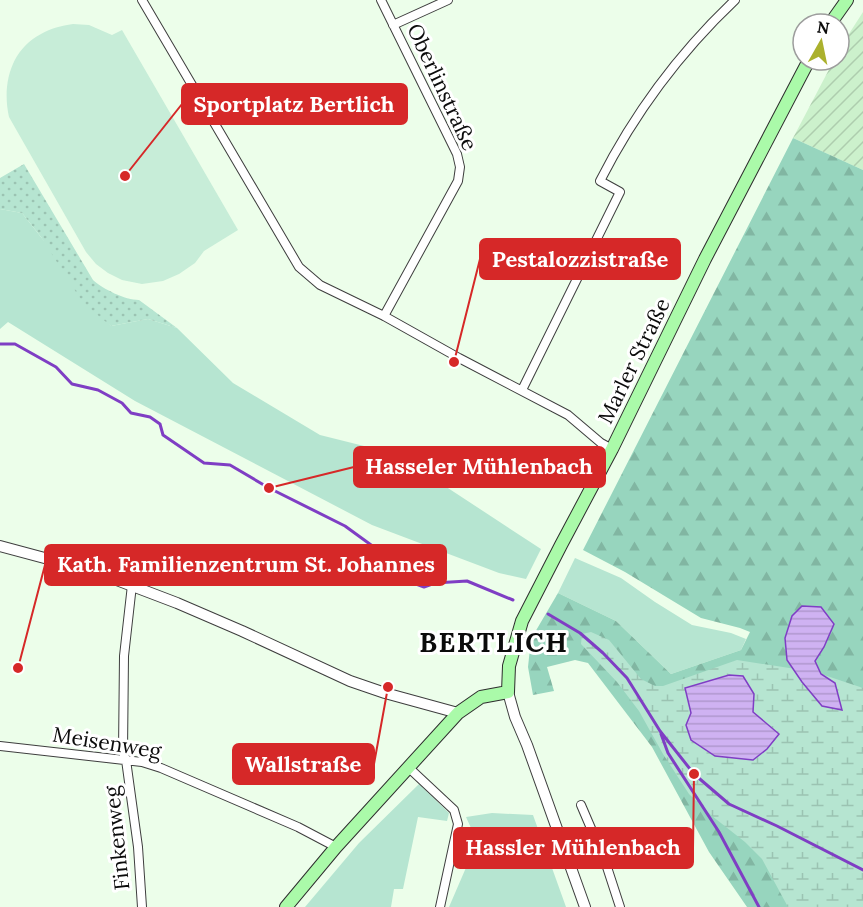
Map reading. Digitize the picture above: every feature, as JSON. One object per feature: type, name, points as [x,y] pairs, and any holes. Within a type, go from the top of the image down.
[{"type":"main road","name":"Marler Straße","points":[[508,692],[509,666],[522,621],[612,450],[713,244],[803,72]]},
{"type":"main road","points":[[286,907],[336,847],[458,714],[481,697],[508,692]]},
{"type":"street","points":[[142,0],[298,267],[320,285],[384,316],[568,415],[612,450]]},
{"type":"street","name":"Oberlinstraße","points":[[381,0],[457,154],[460,167],[458,181],[384,316]]},
{"type":"street","points":[[393,24],[448,0]]},
{"type":"street","points":[[522,390],[620,192],[600,181],[615,150],[638,112],[665,75],[711,23],[735,0]]},
{"type":"street","points":[[0,546],[93,571],[132,585],[242,631],[350,681],[458,714]]},
{"type":"street","name":"Finkenweg","points":[[132,585],[124,657],[123,751],[138,847],[142,907]]},
{"type":"street","points":[[508,692],[515,717],[585,907]]},
{"type":"street","name":"Meisenweg","points":[[0,746],[142,762],[188,779],[298,827],[336,847]]},
{"type":"street","points":[[408,767],[454,810],[458,824],[440,907]]},
{"type":"street","points":[[581,805],[620,907]]},
{"type":"green space","points":[[863,12],[863,170],[793,138],[828,72],[851,72],[851,31]]},
{"type":"green space","points":[[73,24],[89,25],[112,35],[122,30],[238,230],[204,251],[195,263],[179,274],[163,281],[142,284],[122,280],[96,264],[86,252],[9,117],[8,81],[15,59],[30,41],[45,32]]},
{"type":"green space","points":[[793,138],[863,170],[863,907],[747,907],[709,852],[652,747],[588,663],[575,660],[547,667],[554,691],[533,695],[528,667],[531,639],[558,593],[616,621],[671,674],[741,650],[750,632],[701,618],[625,572],[583,550]]},
{"type":"green space","points":[[24,164],[93,280],[114,293],[139,300],[177,328],[148,319],[111,326],[83,303],[41,237],[22,213],[0,209],[0,178]]},
{"type":"green space","points":[[0,209],[22,213],[111,326],[148,319],[177,328],[233,383],[320,435],[396,454],[541,549],[526,579],[499,573],[372,525],[135,401],[8,322],[0,329]]},
{"type":"green space","points":[[575,558],[621,578],[692,625],[731,633],[746,639],[741,650],[671,674],[616,621],[558,593]]},
{"type":"green space","points":[[591,632],[609,640],[641,679],[655,686],[663,686],[737,660],[815,672],[863,688],[863,907],[788,907],[762,859],[689,794],[639,711],[617,682],[581,644],[582,634]]},
{"type":"green space","points":[[419,784],[449,813],[447,821],[418,817],[403,889],[394,889],[391,907],[305,907],[359,843]]},
{"type":"green space","points":[[492,813],[533,815],[566,907],[449,907],[468,863],[471,828],[466,817]]},
{"type":"shaded area","points":[[802,606],[821,607],[834,624],[815,661],[821,674],[835,683],[842,710],[822,706],[787,660],[785,638],[792,616]]},
{"type":"shaded area","points":[[729,675],[743,676],[754,694],[753,712],[779,734],[767,749],[753,760],[715,756],[691,740],[686,725],[691,713],[685,688]]},
{"type":"waterway","points":[[0,344],[15,344],[56,367],[72,384],[98,390],[122,403],[131,413],[150,417],[160,424],[163,435],[204,463],[230,465],[269,488],[345,526],[378,550],[408,581],[424,587],[435,583],[467,581],[513,600]]},
{"type":"waterway","points":[[548,614],[580,633],[627,678],[660,731],[694,774],[729,804],[863,870]]},
{"type":"waterway","points":[[661,734],[668,753],[719,832],[759,907]]},
{"type":"place","name":"Sportplatz Bertlich","points":[[125,176]]},
{"type":"place","name":"Pestalozzistraße","points":[[454,362]]},
{"type":"place","name":"Hasseler Mühlenbach","points":[[269,488]]},
{"type":"place","name":"Kath. Familienzentrum St. Johannes","points":[[18,668]]},
{"type":"place","name":"Wallstraße","points":[[388,687]]},
{"type":"place","name":"Hassler Mühlenbach","points":[[694,774]]},
{"type":"district","name":"BERTLICH","points":[[494,643]]}]
